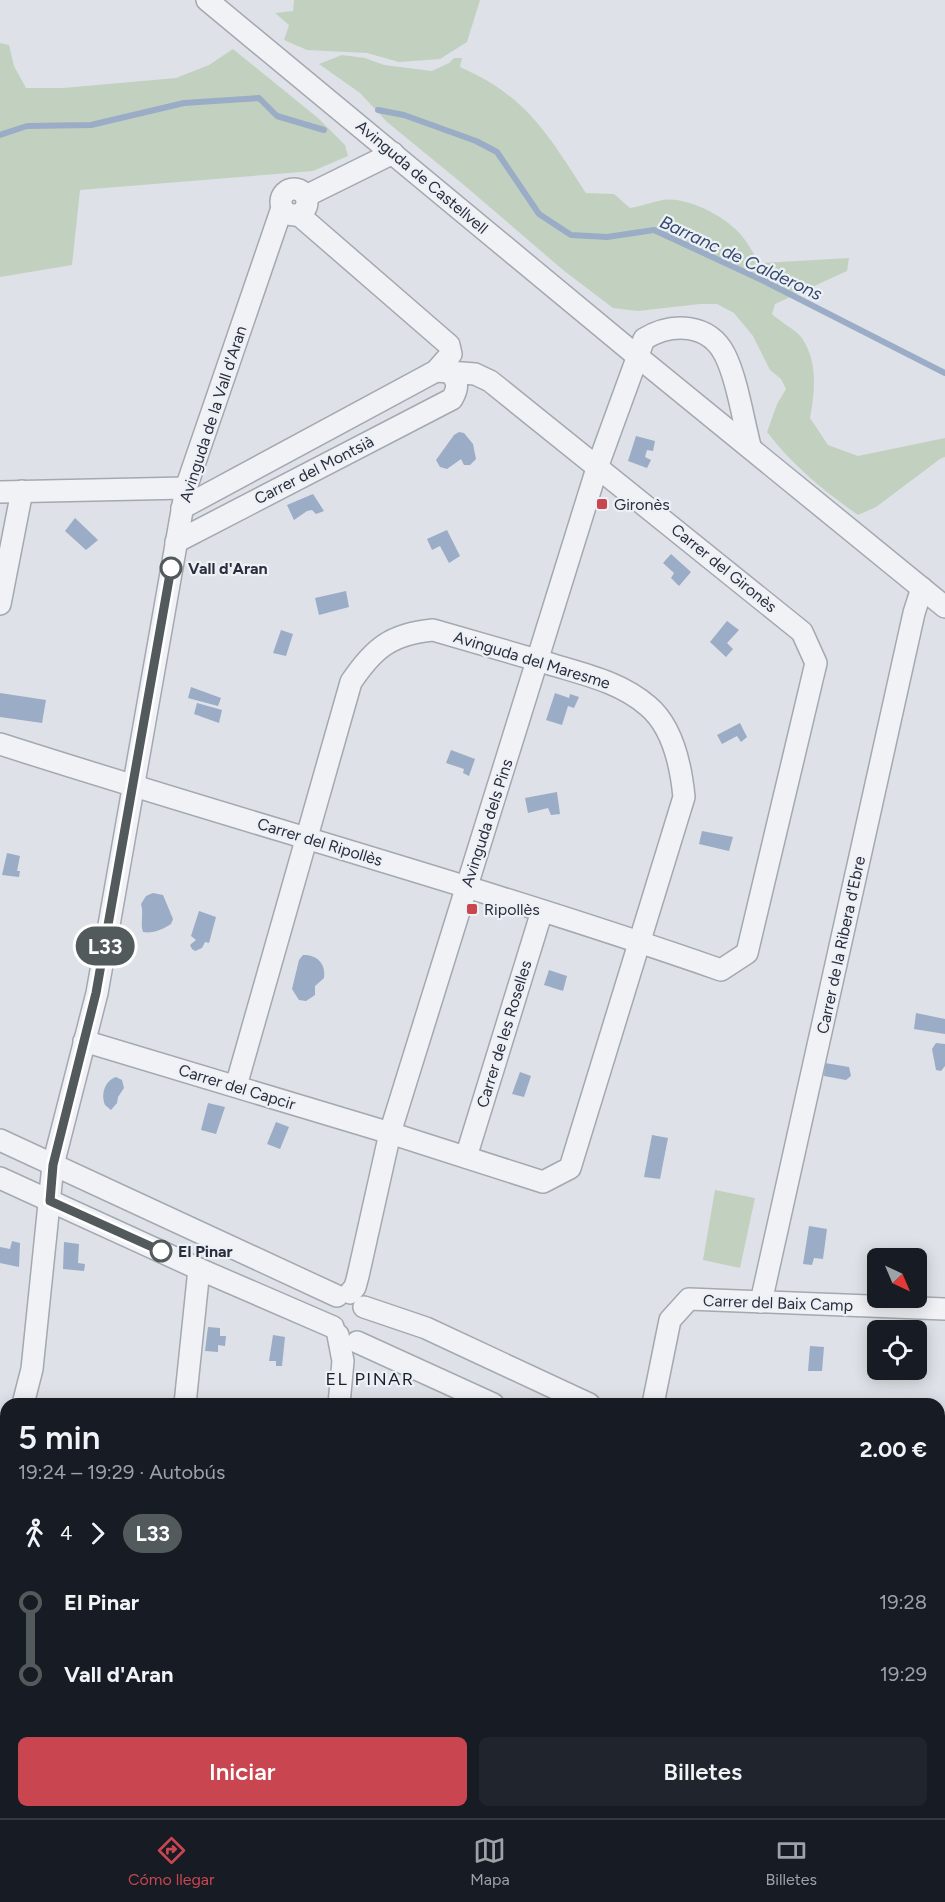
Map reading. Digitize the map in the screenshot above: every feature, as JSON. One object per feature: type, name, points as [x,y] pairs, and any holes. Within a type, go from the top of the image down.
[{"type":"street","name":"Avinguda de Castellvell","points":[[207,0],[945,607]]},
{"type":"street","points":[[393,153],[295,206],[449,345],[451,354],[443,371]]},
{"type":"street","name":"Avinguda de la Vall d'Aran","points":[[25,1398],[32,1369],[53,1165],[96,993],[184,498],[295,206]]},
{"type":"street","name":"Avinguda dels Pins","points":[[350,1299],[358,1276],[390,1133],[598,465],[644,339],[655,332],[674,327],[689,328],[717,343],[726,356],[750,446]]},
{"type":"street","name":"Carrer del Montsià","points":[[0,492],[184,498],[443,371],[455,378],[457,390],[452,399],[176,542]]},
{"type":"street","name":"Carrer del Gironès","points":[[443,371],[476,374],[490,381],[598,465],[802,632],[816,663],[747,953],[721,970],[640,942]]},
{"type":"street","points":[[0,604],[22,491]]},
{"type":"street","name":"Carrer de la Ribera d'Ebre","points":[[761,1302],[909,637],[922,588]]},
{"type":"street","name":"Avinguda del Maresme","points":[[236,1086],[351,682],[367,659],[387,643],[410,632],[433,630],[612,682],[649,706],[661,721],[675,749],[682,772],[684,797],[570,1168],[543,1182],[390,1133]]},
{"type":"street","name":"Carrer del Ripollès","points":[[0,744],[640,942]]},
{"type":"street","name":"Carrer de les Roselles","points":[[466,1157],[542,911]]},
{"type":"street","name":"Carrer del Capcir","points":[[84,1041],[390,1133]]},
{"type":"street","points":[[0,1140],[350,1299],[426,1328],[576,1398]]},
{"type":"street","points":[[0,1178],[480,1398]]},
{"type":"street","points":[[186,1398],[199,1269]]},
{"type":"street","points":[[346,1336],[364,1339],[370,1324],[350,1299]]},
{"type":"street","points":[[340,1398],[346,1336],[329,1309],[350,1299]]},
{"type":"street","name":"Carrer del Baix Camp","points":[[654,1398],[670,1320],[689,1299],[945,1309]]},
{"type":"green space","points":[[294,0],[480,0],[467,42],[440,59],[399,62],[367,53],[307,50],[284,40],[289,25],[275,13],[293,11]]},
{"type":"green space","points":[[0,43],[9,45],[14,66],[26,88],[63,88],[176,78],[209,65],[233,49],[318,118],[345,145],[348,156],[313,171],[80,190],[72,265],[0,277]]},
{"type":"green space","points":[[342,55],[365,58],[384,65],[432,71],[454,58],[462,58],[460,67],[503,91],[534,119],[586,193],[614,194],[630,208],[663,200],[673,200],[706,209],[735,229],[761,263],[849,258],[847,271],[775,304],[772,314],[802,338],[811,357],[814,387],[810,418],[828,445],[858,456],[945,438],[945,457],[876,507],[858,515],[810,477],[787,456],[767,432],[777,404],[786,389],[781,379],[770,370],[753,336],[734,313],[717,304],[638,311],[613,308],[563,270],[387,122],[360,93],[319,64]]},
{"type":"green space","points":[[715,1190],[755,1198],[740,1268],[703,1260]]},
{"type":"water","points":[[459,432],[464,433],[473,444],[476,459],[470,465],[464,465],[461,459],[447,469],[440,467],[436,460],[454,435]]},
{"type":"water","points":[[636,436],[655,441],[653,451],[647,450],[645,457],[651,460],[647,468],[628,461]]},
{"type":"water","points":[[313,494],[324,511],[316,514],[312,510],[307,511],[294,520],[287,505]]},
{"type":"water","points":[[75,518],[98,540],[86,550],[65,531]]},
{"type":"water","points":[[447,530],[460,556],[449,563],[440,546],[432,550],[427,539]]},
{"type":"water","points":[[671,554],[691,572],[679,586],[671,578],[674,573],[663,563]]},
{"type":"water","points":[[346,591],[349,607],[319,615],[315,598]]},
{"type":"water","points":[[727,621],[739,630],[727,643],[733,649],[726,657],[710,642]]},
{"type":"water","points":[[281,630],[293,634],[286,656],[273,653]]},
{"type":"water","points":[[191,687],[221,698],[218,706],[188,698]]},
{"type":"water","points":[[0,693],[46,700],[42,723],[0,717]]},
{"type":"water","points":[[555,693],[569,698],[570,694],[579,697],[574,708],[568,706],[562,725],[546,720]]},
{"type":"water","points":[[197,703],[222,710],[219,723],[194,714]]},
{"type":"water","points":[[740,723],[747,737],[741,742],[737,736],[722,744],[717,735]]},
{"type":"water","points":[[451,750],[475,759],[469,776],[463,773],[464,769],[446,763]]},
{"type":"water","points":[[557,792],[560,814],[551,815],[548,808],[528,813],[525,798]]},
{"type":"water","points":[[702,831],[733,837],[729,851],[699,844]]},
{"type":"water","points":[[7,853],[20,856],[17,871],[20,871],[19,877],[2,875]]},
{"type":"water","points":[[153,893],[163,895],[173,919],[171,924],[161,929],[143,932],[141,904],[146,896]]},
{"type":"water","points":[[199,911],[216,917],[209,943],[205,942],[202,948],[195,951],[190,945],[196,940],[191,936]]},
{"type":"water","points":[[303,955],[316,958],[324,968],[324,978],[315,986],[315,995],[306,1001],[299,1000],[292,989],[299,960]]},
{"type":"water","points":[[549,970],[567,976],[563,991],[544,985]]},
{"type":"water","points":[[916,1013],[945,1019],[945,1034],[914,1029]]},
{"type":"water","points":[[936,1043],[945,1044],[945,1066],[941,1071],[936,1070],[932,1049]]},
{"type":"water","points":[[825,1063],[849,1067],[851,1076],[846,1080],[824,1076]]},
{"type":"water","points":[[520,1072],[531,1076],[524,1097],[512,1094]]},
{"type":"water","points":[[116,1077],[122,1080],[124,1088],[111,1110],[105,1105],[103,1097],[106,1085]]},
{"type":"water","points":[[208,1103],[225,1107],[216,1134],[201,1130]]},
{"type":"water","points":[[276,1122],[289,1127],[280,1149],[267,1144]]},
{"type":"water","points":[[652,1135],[668,1138],[660,1179],[644,1177]]},
{"type":"water","points":[[809,1226],[827,1229],[823,1259],[814,1258],[812,1265],[803,1264]]},
{"type":"water","points":[[12,1241],[20,1243],[19,1267],[0,1263],[0,1247],[10,1249]]},
{"type":"water","points":[[64,1242],[79,1244],[78,1263],[85,1264],[84,1271],[63,1269]]},
{"type":"water","points":[[208,1327],[220,1328],[220,1336],[226,1336],[225,1346],[218,1345],[218,1352],[205,1351]]},
{"type":"water","points":[[273,1335],[285,1337],[282,1366],[276,1366],[276,1361],[269,1361]]},
{"type":"water","points":[[810,1346],[824,1347],[822,1371],[808,1371]]},
{"type":"waterway","name":"Barranc de Calderons","points":[[0,135],[27,126],[91,125],[184,103],[259,98],[277,116],[324,130]]},
{"type":"waterway","name":"Barranc de Calderons","points":[[378,110],[404,115],[476,141],[497,152],[539,214],[571,235],[607,237],[654,230],[764,281],[945,373]]},
{"type":"bus line","name":"L33","points":[[161,1251],[50,1201],[53,1165],[96,993],[171,568]]},
{"type":"place","name":"Gironès","points":[[602,504]]},
{"type":"place","name":"Vall d'Aran","points":[[171,568]]},
{"type":"place","name":"Ripollès","points":[[472,909]]},
{"type":"place","name":"El Pinar","points":[[161,1251]]},
{"type":"district","name":"EL PINAR","points":[[370,1379]]}]
